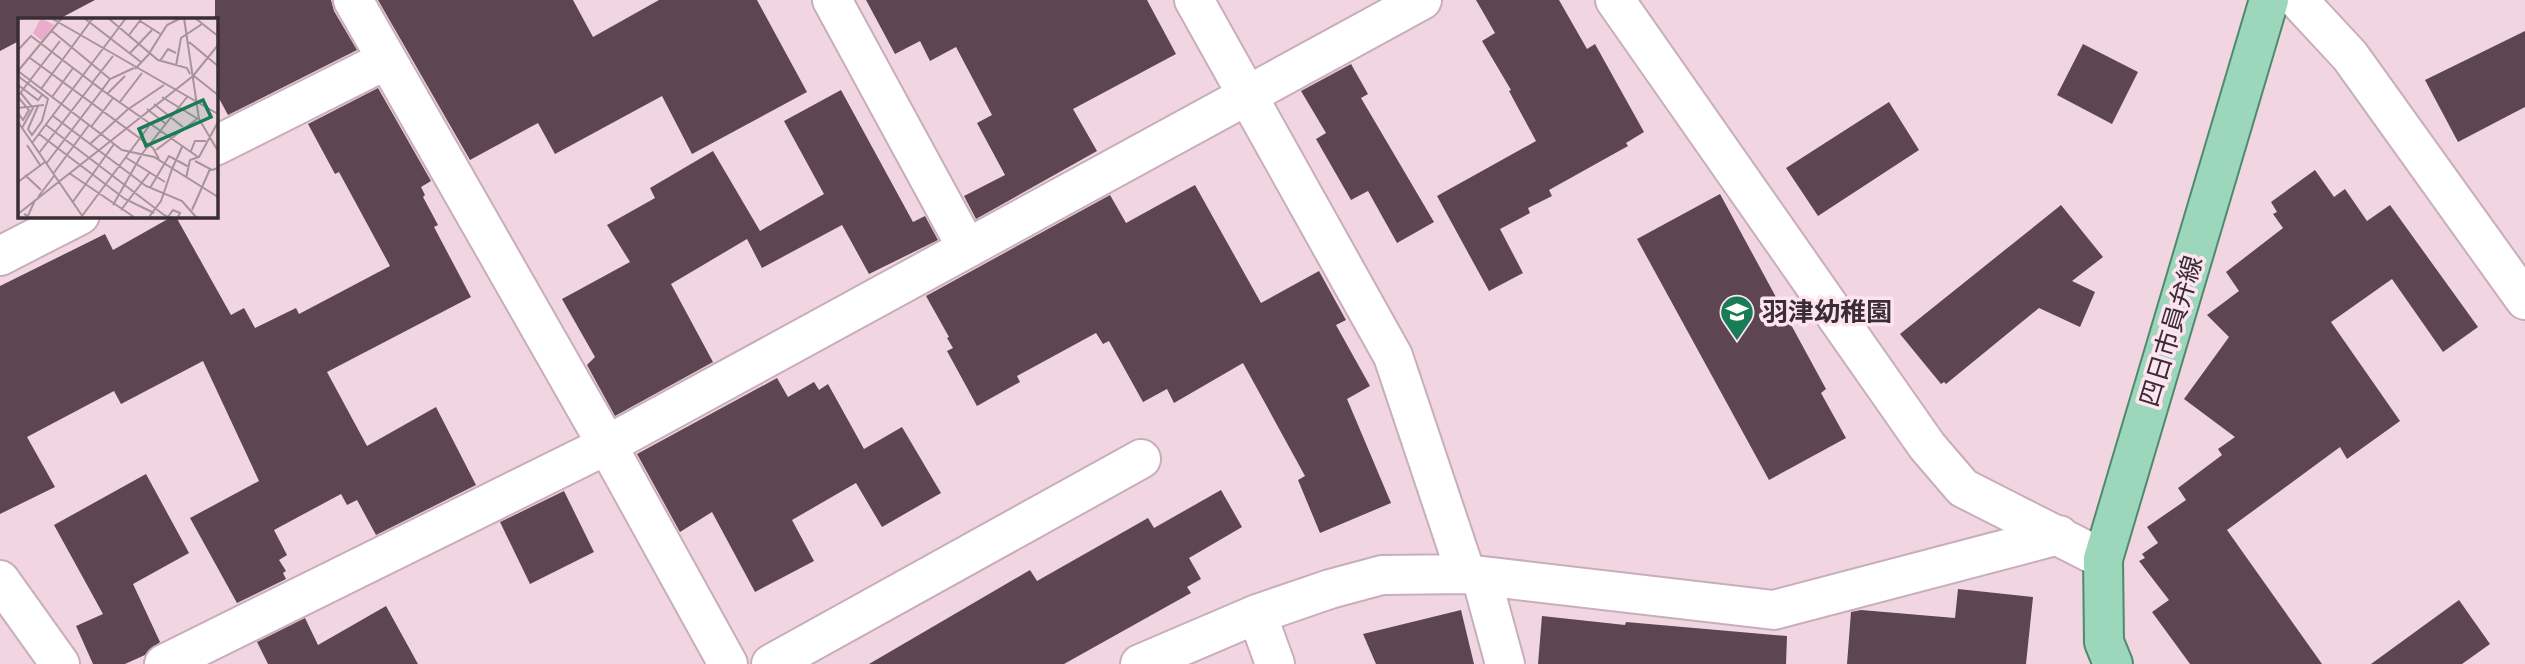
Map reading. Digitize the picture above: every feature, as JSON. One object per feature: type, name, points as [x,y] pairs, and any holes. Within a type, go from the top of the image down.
[{"type":"main road","name":"四日市員弁線","points":[[2113,664],[2104,642],[2103,559],[2269,0]]},
{"type":"street","points":[[353,0],[607,445],[728,664]]},
{"type":"street","points":[[832,0],[968,248]]},
{"type":"street","points":[[1194,0],[1393,356],[1505,664]]},
{"type":"street","points":[[164,664],[607,445],[1422,0]]},
{"type":"street","points":[[1615,0],[1927,446],[1964,488],[2103,559]]},
{"type":"street","points":[[2298,0],[2350,56],[2525,300]]},
{"type":"street","points":[[217,145],[386,60]]},
{"type":"street","points":[[0,256],[76,217]]},
{"type":"street","points":[[771,664],[1141,458]]},
{"type":"street","points":[[1140,664],[1257,614],[1330,589],[1382,575],[1473,575],[1774,610],[2059,535]]},
{"type":"street","points":[[0,580],[60,664]]},
{"type":"street","points":[[1257,614],[1275,664]]},
{"type":"building","points":[[0,0],[95,0],[61,18],[18,18],[18,42],[0,51]]},
{"type":"building","points":[[215,0],[331,0],[334,11],[357,50],[228,115],[217,95]]},
{"type":"building","points":[[378,0],[573,0],[593,37],[659,0],[757,0],[807,92],[692,154],[662,96],[555,154],[538,123],[470,160]]},
{"type":"building","points":[[866,0],[1147,0],[1176,54],[1073,109],[1097,151],[976,219],[964,196],[1005,175],[977,123],[992,115],[956,47],[930,61],[920,41],[895,54]]},
{"type":"building","points":[[1476,0],[1559,0],[1587,49],[1595,44],[1644,132],[1626,143],[1628,146],[1549,190],[1552,196],[1528,208],[1530,213],[1500,229],[1523,273],[1489,291],[1437,196],[1536,141],[1509,91],[1511,90],[1482,41],[1495,33]]},
{"type":"building","points":[[2525,31],[2525,107],[2458,142],[2425,80]]},
{"type":"building","points":[[2083,44],[2138,72],[2112,124],[2057,95]]},
{"type":"building","points":[[1351,64],[1368,94],[1361,98],[1434,222],[1397,243],[1368,191],[1351,200],[1316,139],[1326,133],[1301,91]]},
{"type":"building","points":[[378,88],[431,181],[421,187],[425,195],[423,197],[438,225],[434,227],[471,297],[327,372],[367,446],[436,407],[476,485],[376,535],[357,500],[347,505],[341,494],[274,530],[287,555],[279,560],[286,571],[283,573],[286,579],[237,603],[190,518],[259,481],[203,361],[121,404],[114,391],[27,437],[55,487],[0,514],[0,286],[105,234],[113,250],[171,217],[176,217],[231,315],[244,308],[255,328],[296,308],[299,314],[390,266],[339,172],[335,174],[308,124]]},
{"type":"building","points":[[841,90],[913,222],[925,216],[938,240],[869,274],[842,225],[762,268],[747,239],[671,284],[713,362],[615,416],[587,365],[595,357],[562,299],[630,262],[607,225],[655,198],[650,188],[713,151],[760,231],[824,194],[784,121]]},
{"type":"building","points":[[1889,102],[1919,150],[1818,216],[1786,168]]},
{"type":"building","points":[[2315,170],[2334,197],[2345,189],[2367,221],[2390,205],[2478,327],[2443,352],[2392,279],[2331,322],[2400,421],[2347,459],[2340,447],[2227,530],[2322,664],[2190,664],[2152,612],[2169,600],[2139,561],[2145,558],[2142,554],[2158,543],[2147,527],[2186,500],[2178,488],[2222,455],[2218,449],[2235,437],[2184,399],[2229,337],[2207,315],[2239,291],[2226,272],[2283,228],[2273,214],[2277,212],[2271,202]]},
{"type":"building","points":[[1195,185],[1261,303],[1319,271],[1346,320],[1336,325],[1370,386],[1347,399],[1391,503],[1320,533],[1298,480],[1305,476],[1243,363],[1174,403],[1167,389],[1143,402],[1109,341],[1103,344],[1096,333],[1017,376],[1020,382],[977,406],[947,351],[953,348],[947,338],[949,337],[926,296],[1110,195],[1126,223]]},
{"type":"building","points":[[1720,194],[1826,389],[1821,393],[1846,438],[1769,480],[1637,239]]},
{"type":"building","points":[[2061,205],[2103,257],[2072,281],[2095,292],[2080,327],[2039,308],[1946,384],[1941,384],[1900,334]]},
{"type":"building","points":[[777,378],[788,397],[814,382],[819,390],[828,384],[864,449],[902,427],[941,493],[882,527],[856,483],[792,520],[814,561],[755,592],[712,512],[680,532],[637,454]]},
{"type":"building","points":[[146,474],[189,553],[133,584],[160,642],[145,655],[125,664],[93,664],[76,626],[103,614],[54,525]]},
{"type":"building","points":[[1221,490],[1242,527],[1189,558],[1201,579],[1187,587],[1191,593],[1064,664],[869,664],[1030,570],[1037,581],[1148,518],[1154,528]]},
{"type":"building","points":[[564,491],[594,552],[530,584],[500,522]]},
{"type":"building","points":[[1958,589],[2033,597],[2026,664],[1847,664],[1851,612],[1861,610],[1955,618]]},
{"type":"building","points":[[2459,600],[2490,644],[2462,664],[2371,664]]},
{"type":"building","points":[[386,606],[418,664],[268,664],[257,642],[305,618],[318,645]]},
{"type":"building","points":[[1461,610],[1474,664],[1376,664],[1363,634]]},
{"type":"building","points":[[1542,616],[1625,625],[1626,622],[1787,636],[1786,664],[1538,664]]},
{"type":"place","name":"羽津幼稚園","points":[[1737,342]]}]
